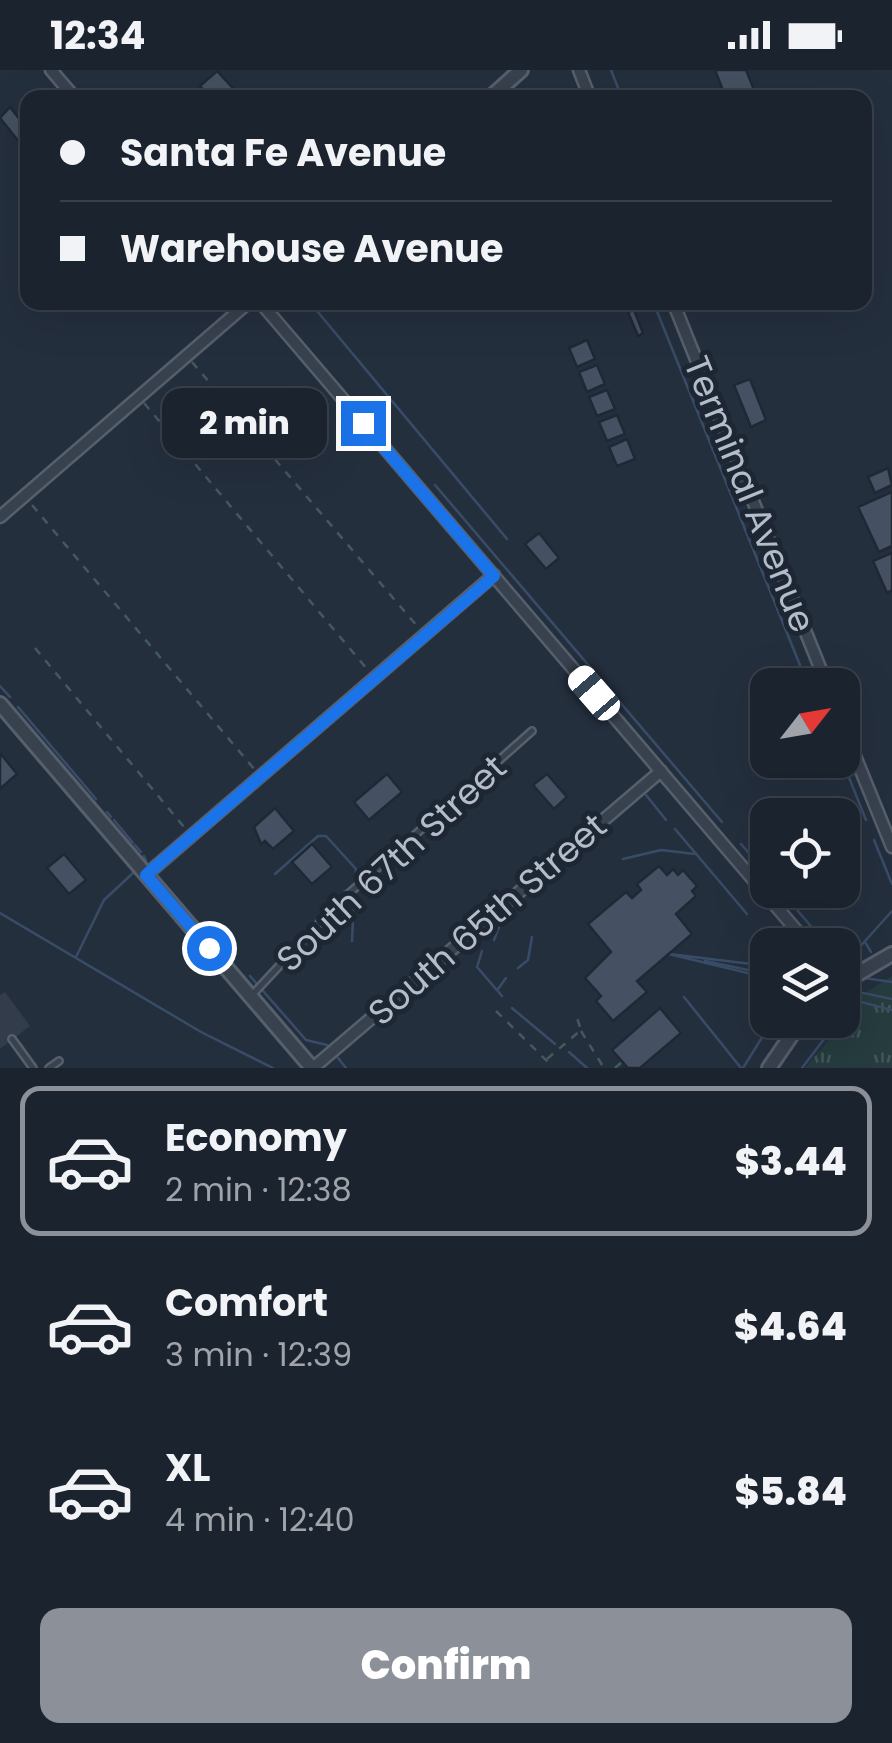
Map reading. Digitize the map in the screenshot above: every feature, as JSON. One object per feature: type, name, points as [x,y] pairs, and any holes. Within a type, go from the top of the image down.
[{"type":"street","points":[[52,70],[68,90]]},
{"type":"street","points":[[499,90],[521,70]]},
{"type":"street","points":[[0,516],[240,310]]},
{"type":"street","points":[[267,310],[795,928]]},
{"type":"street","name":"Terminal Avenue","points":[[675,310],[820,668]]},
{"type":"street","points":[[146,875],[494,576]]},
{"type":"street","points":[[0,704],[312,1068]]},
{"type":"street","points":[[860,768],[892,847]]},
{"type":"street","name":"South 65th Street","points":[[312,1068],[661,771]]},
{"type":"street","points":[[860,973],[892,954]]},
{"type":"street","points":[[768,1068],[789,1038]]},
{"type":"lane","name":"South 67th Street","points":[[251,996],[337,904],[532,731]]},
{"type":"lane","points":[[12,1039],[33,1068]]},
{"type":"lane","points":[[49,1068],[59,1061]]},
{"type":"path","points":[[188,358],[425,635]]},
{"type":"path","points":[[140,398],[375,678]]},
{"type":"path","points":[[24,496],[261,777]]},
{"type":"path","points":[[35,648],[192,836]]},
{"type":"path","points":[[496,1011],[547,1062],[580,1030]]},
{"type":"path","points":[[574,1012],[580,1030],[604,1068]]},
{"type":"path","points":[[615,1068],[622,1062]]},
{"type":"shaded area","points":[[5,992],[30,1026],[0,1049],[0,995]]},
{"type":"green space","points":[[892,976],[892,1068],[805,1068],[831,1038],[860,1038],[860,996]]},
{"type":"building","points":[[715,70],[746,70],[754,90],[723,90]]},
{"type":"building","points":[[217,71],[234,90],[203,90],[200,86]]},
{"type":"building","points":[[10,107],[20,120],[20,143],[0,118]]},
{"type":"building","points":[[634,310],[643,333],[638,336],[628,312]]},
{"type":"building","points":[[587,340],[595,359],[577,367],[569,348]]},
{"type":"building","points":[[597,365],[605,384],[587,392],[579,372]]},
{"type":"building","points":[[750,379],[766,420],[751,427],[734,385]]},
{"type":"building","points":[[607,390],[615,409],[597,416],[589,397]]},
{"type":"building","points":[[617,415],[625,434],[607,441],[599,422]]},
{"type":"building","points":[[627,439],[635,459],[617,466],[609,447]]},
{"type":"building","points":[[888,468],[892,485],[875,493],[868,477]]},
{"type":"building","points":[[892,492],[892,546],[879,552],[858,507]]},
{"type":"building","points":[[539,533],[559,558],[546,569],[525,544]]},
{"type":"building","points":[[892,553],[892,590],[887,593],[873,561]]},
{"type":"building","points":[[0,753],[17,774],[1,788],[0,786]]},
{"type":"building","points":[[387,774],[402,792],[369,820],[354,802]]},
{"type":"building","points":[[547,774],[567,797],[554,809],[533,785]]},
{"type":"building","points":[[275,808],[294,831],[273,849],[265,841],[261,844],[254,827]]},
{"type":"building","points":[[312,844],[332,867],[312,884],[292,862]]},
{"type":"building","points":[[64,854],[86,880],[69,894],[47,868]]},
{"type":"building","points":[[659,866],[667,875],[673,869],[678,875],[683,870],[697,886],[692,891],[696,896],[676,914],[692,934],[637,981],[647,992],[613,1021],[596,1001],[601,996],[585,978],[611,952],[588,924],[626,892],[632,898],[641,890],[637,884]]},
{"type":"building","points":[[660,1008],[681,1033],[640,1068],[628,1068],[612,1050]]},
{"type":"waterway","points":[[611,70],[619,90]]},
{"type":"waterway","points":[[316,310],[507,539]]},
{"type":"waterway","points":[[656,310],[801,668]]},
{"type":"waterway","points":[[435,485],[722,822]]},
{"type":"waterway","points":[[0,686],[10,697]]},
{"type":"waterway","points":[[18,707],[96,799]]},
{"type":"waterway","points":[[849,778],[866,820]]},
{"type":"waterway","points":[[646,795],[666,820]]},
{"type":"waterway","points":[[107,812],[111,817]]},
{"type":"waterway","points":[[114,820],[133,843]]},
{"type":"waterway","points":[[675,829],[747,914]]},
{"type":"waterway","points":[[275,874],[318,836],[326,836],[356,869],[356,876]]},
{"type":"waterway","points":[[874,840],[892,884]]},
{"type":"waterway","points":[[741,844],[750,854]]},
{"type":"waterway","points":[[135,845],[141,852]]},
{"type":"waterway","points":[[623,859],[661,850],[695,854]]},
{"type":"waterway","points":[[144,856],[146,861]]},
{"type":"waterway","points":[[76,957],[104,900],[133,873]]},
{"type":"waterway","points":[[352,941],[354,900]]},
{"type":"waterway","points":[[795,908],[812,928]]},
{"type":"waterway","points":[[860,947],[892,911]]},
{"type":"waterway","points":[[0,913],[201,1032],[273,1068]]},
{"type":"waterway","points":[[494,940],[500,924]]},
{"type":"waterway","points":[[518,968],[528,960],[532,937]]},
{"type":"waterway","points":[[865,942],[871,952]]},
{"type":"waterway","points":[[482,951],[477,967],[502,996]]},
{"type":"waterway","points":[[750,964],[669,954],[750,974]]},
{"type":"waterway","points":[[705,961],[750,970]]},
{"type":"waterway","points":[[250,976],[306,1040],[327,1045]]},
{"type":"waterway","points":[[498,989],[506,978]]},
{"type":"waterway","points":[[864,978],[892,982]]},
{"type":"waterway","points":[[860,992],[892,999]]},
{"type":"waterway","points":[[684,997],[741,1068]]},
{"type":"waterway","points":[[860,1002],[892,1010]]},
{"type":"waterway","points":[[512,1008],[555,1044]]},
{"type":"waterway","points":[[743,1068],[762,1038]]},
{"type":"waterway","points":[[802,1068],[825,1038]]},
{"type":"waterway","points":[[569,1052],[587,1068]]},
{"type":"waterway","points":[[338,1058],[346,1068]]},
{"type":"route","points":[[209,948],[146,875],[494,576],[363,423]]}]
